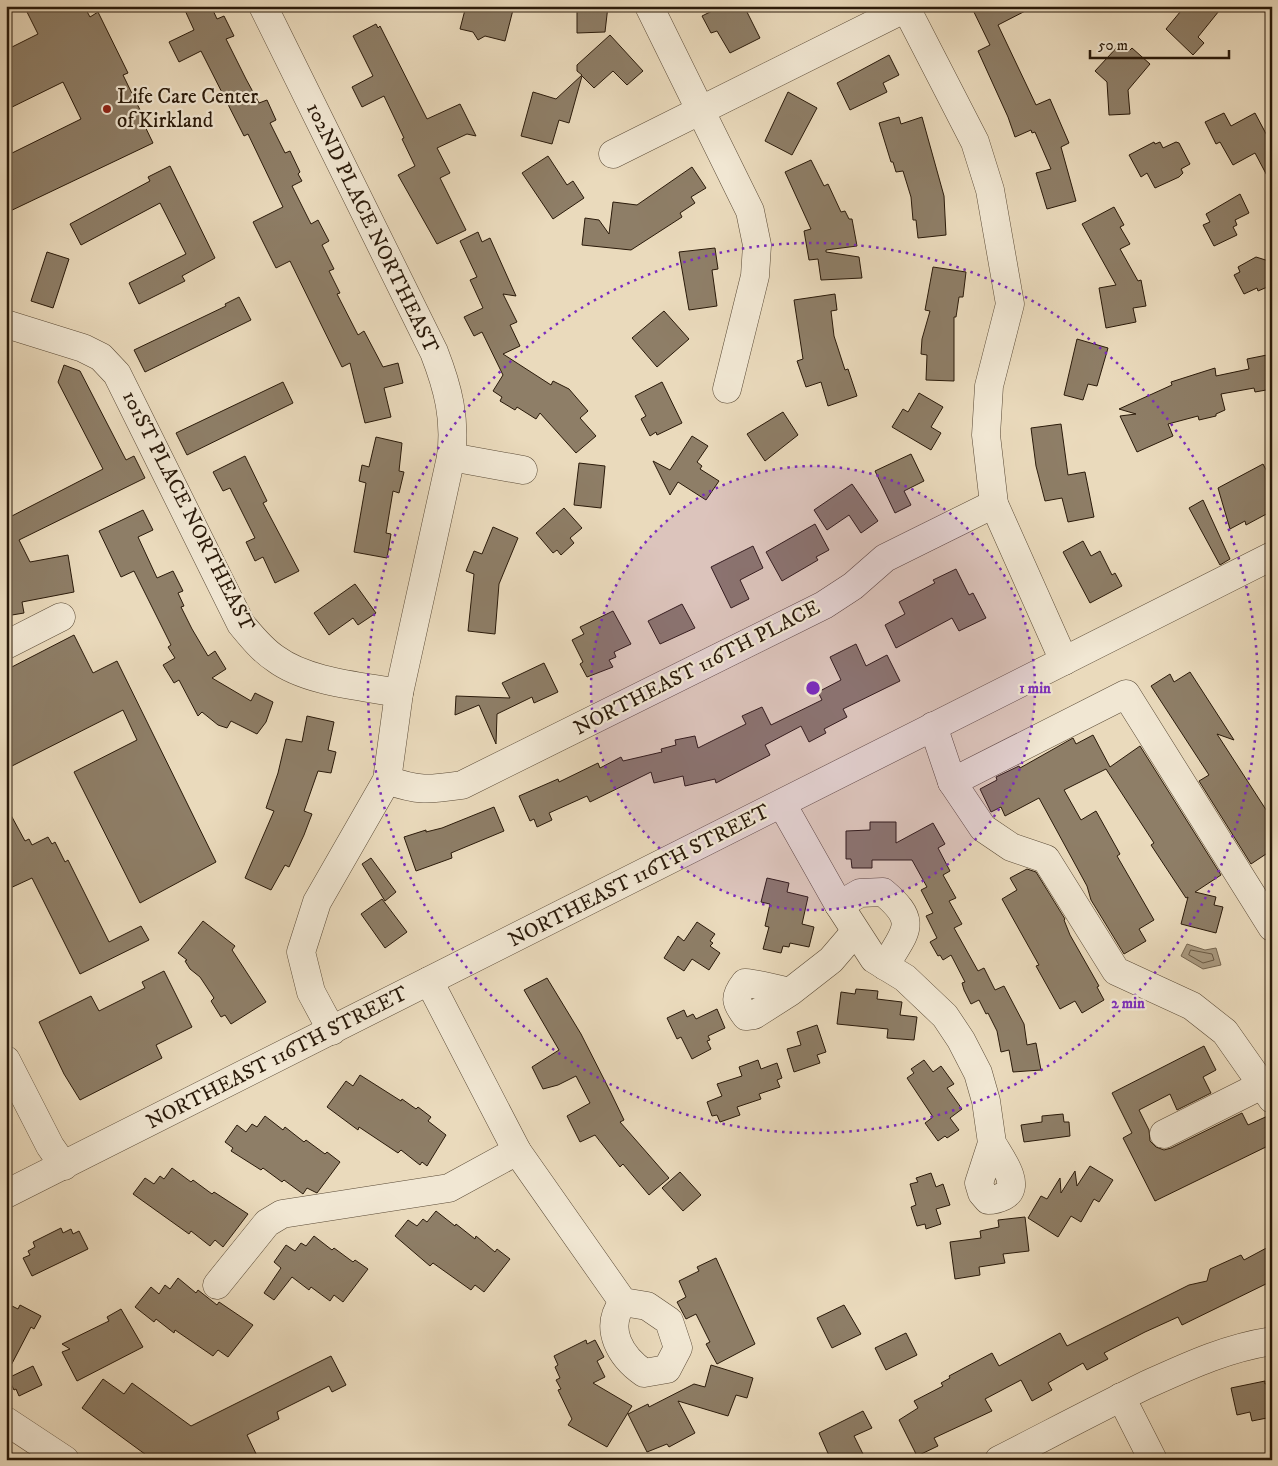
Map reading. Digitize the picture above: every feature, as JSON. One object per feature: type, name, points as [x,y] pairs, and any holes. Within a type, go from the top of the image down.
[{"type":"street","name":"102ND PLACE NORTHEAST","points":[[263,6],[434,352],[450,403],[454,432],[451,457],[399,693]]},
{"type":"street","points":[[649,6],[750,212],[757,245],[755,276],[727,389]]},
{"type":"street","points":[[613,154],[906,7],[975,142],[990,190],[1010,304],[989,386],[986,435],[994,504],[1064,661]]},
{"type":"street","name":"101ST PLACE NORTHEAST","points":[[6,324],[83,348],[101,357],[117,374],[241,624],[258,644],[277,660],[300,671],[336,682],[399,693]]},
{"type":"street","points":[[451,457],[523,470]]},
{"type":"street","name":"NORTHEAST 116TH PLACE","points":[[386,780],[414,789],[438,789],[462,785],[824,605],[853,586],[885,558],[994,504]]},
{"type":"street","name":"NORTHEAST 116TH STREET","points":[[6,1194],[1272,556]]},
{"type":"street","points":[[6,645],[61,617]]},
{"type":"street","points":[[332,1031],[311,992],[301,952],[317,902],[386,780],[399,693]]},
{"type":"street","points":[[952,782],[1126,694],[1272,927]]},
{"type":"street","points":[[933,726],[952,782],[983,828],[1011,847],[1046,859],[1116,971],[1192,1006],[1224,1032],[1267,1092],[1164,1134]]},
{"type":"street","points":[[782,804],[838,904],[874,959],[905,978],[946,1016],[962,1040],[978,1073],[986,1101],[992,1143]]},
{"type":"street","points":[[838,904],[860,894],[883,892],[900,906],[906,919],[906,928],[885,966]]},
{"type":"street","points":[[790,992],[831,960],[855,932]]},
{"type":"street","points":[[429,981],[517,1151],[623,1302]]},
{"type":"street","points":[[6,1060],[50,1146],[64,1166]]},
{"type":"street","points":[[217,1285],[267,1223],[282,1214],[449,1188],[517,1151]]},
{"type":"street","points":[[999,1460],[1121,1397],[1207,1356],[1249,1344],[1272,1341]]},
{"type":"street","points":[[1121,1397],[1153,1460]]},
{"type":"street","points":[[6,1421],[65,1460]]},
{"type":"water","points":[[1187,944],[1205,950],[1216,948],[1221,965],[1203,969],[1181,956]]},
{"type":"building","name":"Life Care Center of Kirkland","points":[[24,6],[84,6],[90,17],[98,12],[128,73],[123,75],[142,114],[140,116],[153,143],[6,213],[6,156],[81,119],[63,82],[6,110],[6,50],[38,34]]},
{"type":"building","points":[[183,6],[211,6],[217,19],[224,16],[234,36],[226,39],[246,79],[259,103],[267,100],[276,120],[270,123],[285,153],[290,151],[300,172],[298,174],[302,181],[292,186],[311,224],[318,220],[329,241],[322,245],[334,269],[329,271],[340,293],[337,294],[358,335],[364,331],[383,367],[398,363],[403,383],[384,388],[391,417],[365,423],[350,363],[342,367],[290,261],[276,268],[253,222],[283,207],[248,134],[244,136],[201,51],[179,62],[169,42],[194,30]]},
{"type":"building","points":[[466,6],[488,11],[489,6],[514,6],[505,41],[485,36],[478,40],[473,32],[460,29]]},
{"type":"building","points":[[577,6],[608,6],[605,32],[577,33]]},
{"type":"building","points":[[722,6],[744,6],[760,38],[730,53],[717,31],[711,33],[702,16]]},
{"type":"building","points":[[971,6],[1035,6],[998,25],[1036,105],[1050,99],[1069,143],[1061,147],[1076,201],[1047,209],[1036,173],[1051,169],[1035,132],[1032,133],[1031,130],[1015,137],[978,51],[990,45]]},
{"type":"building","points":[[1185,6],[1223,6],[1198,37],[1204,43],[1193,55],[1166,29]]},
{"type":"building","points":[[376,24],[378,28],[380,26],[427,119],[460,104],[476,136],[467,134],[437,148],[450,173],[440,178],[466,230],[437,244],[398,175],[415,166],[384,96],[362,107],[352,87],[373,76],[353,36]]},
{"type":"building","points":[[610,35],[643,71],[627,85],[613,71],[594,88],[582,76],[569,123],[559,120],[552,144],[521,136],[533,92],[556,99],[582,75],[577,71],[577,65]]},
{"type":"building","points":[[1120,44],[1128,52],[1132,48],[1150,64],[1128,90],[1130,114],[1109,115],[1107,82],[1095,71]]},
{"type":"building","points":[[889,55],[899,75],[883,83],[887,92],[850,110],[837,83]]},
{"type":"building","points":[[788,92],[817,108],[792,155],[765,141]]},
{"type":"building","points":[[1224,113],[1231,126],[1255,113],[1272,145],[1272,185],[1255,153],[1233,165],[1220,142],[1216,144],[1205,122]]},
{"type":"building","points":[[899,117],[901,124],[922,117],[944,196],[946,235],[918,238],[916,220],[913,220],[911,197],[903,171],[896,172],[893,162],[891,162],[879,123]]},
{"type":"building","points":[[1154,142],[1155,144],[1160,142],[1163,148],[1176,142],[1179,143],[1190,164],[1181,169],[1183,173],[1179,177],[1155,188],[1147,173],[1141,177],[1129,155]]},
{"type":"building","points":[[548,156],[567,185],[573,181],[584,198],[553,219],[522,173]]},
{"type":"building","points":[[811,160],[824,186],[828,184],[841,212],[845,211],[849,219],[852,219],[857,246],[826,250],[826,252],[859,257],[862,278],[821,280],[818,259],[809,260],[804,231],[811,229],[785,172]]},
{"type":"building","points":[[170,166],[215,258],[182,276],[185,281],[139,304],[129,283],[186,254],[160,203],[81,245],[70,224],[150,181],[148,177]]},
{"type":"building","points":[[692,167],[706,188],[691,197],[695,203],[680,213],[682,217],[631,250],[582,245],[585,218],[599,220],[609,234],[613,202],[637,205]]},
{"type":"building","points":[[1240,194],[1249,213],[1235,220],[1237,225],[1233,227],[1237,235],[1214,246],[1203,225],[1210,222],[1206,214]]},
{"type":"building","points":[[1114,207],[1124,225],[1120,227],[1130,244],[1120,249],[1138,281],[1141,280],[1146,306],[1133,308],[1136,322],[1106,328],[1099,288],[1116,285],[1082,224]]},
{"type":"building","points":[[478,232],[482,242],[490,238],[516,296],[503,294],[517,322],[510,325],[520,346],[503,354],[551,385],[553,381],[569,389],[588,411],[580,418],[596,436],[576,453],[540,413],[536,419],[517,407],[515,410],[500,401],[502,397],[493,391],[503,375],[482,332],[474,336],[464,317],[483,308],[470,280],[477,277],[460,241]]},
{"type":"building","points":[[715,248],[718,269],[712,270],[717,306],[689,310],[679,252]]},
{"type":"building","points":[[47,252],[69,259],[53,308],[31,301]]},
{"type":"building","points":[[1256,257],[1272,262],[1272,285],[1258,291],[1257,288],[1244,294],[1234,275],[1240,272],[1238,267]]},
{"type":"building","points":[[933,267],[966,272],[963,297],[959,297],[956,317],[954,317],[954,381],[926,380],[927,355],[921,354],[922,339],[930,311],[925,310]]},
{"type":"building","points":[[835,294],[837,310],[831,311],[834,336],[845,370],[848,369],[857,396],[828,406],[821,382],[806,387],[797,361],[803,359],[794,300]]},
{"type":"building","points":[[239,297],[251,320],[145,372],[134,350],[226,306],[225,304]]},
{"type":"building","points":[[664,311],[689,339],[657,367],[632,338]]},
{"type":"building","points":[[1077,339],[1108,348],[1097,386],[1088,384],[1083,400],[1064,395]]},
{"type":"building","points":[[1272,354],[1272,389],[1255,392],[1254,388],[1221,394],[1225,410],[1216,414],[1216,416],[1199,420],[1198,416],[1168,424],[1173,436],[1137,452],[1120,416],[1136,414],[1119,409],[1172,385],[1171,382],[1215,368],[1216,376],[1249,369],[1247,359]]},
{"type":"building","points":[[64,365],[80,371],[126,460],[134,456],[145,478],[19,540],[30,562],[68,555],[74,592],[22,602],[24,613],[6,616],[6,516],[8,518],[103,469],[58,382]]},
{"type":"building","points":[[283,382],[293,403],[187,455],[176,433]]},
{"type":"building","points":[[662,382],[682,423],[657,435],[656,432],[650,436],[641,419],[646,416],[635,396]]},
{"type":"building","points":[[919,393],[943,407],[931,427],[941,433],[931,450],[892,427],[903,409],[908,412]]},
{"type":"building","points":[[783,412],[798,435],[765,461],[747,434]]},
{"type":"building","points":[[1061,424],[1068,475],[1085,472],[1094,517],[1068,522],[1062,498],[1045,501],[1036,466],[1031,428]]},
{"type":"building","points":[[692,436],[708,446],[697,462],[702,466],[700,469],[719,481],[706,500],[678,482],[670,495],[653,461],[670,470]]},
{"type":"building","points":[[376,437],[402,443],[399,471],[404,472],[399,493],[393,491],[386,533],[391,534],[387,558],[354,552],[366,483],[359,481],[362,465],[369,467]]},
{"type":"building","points":[[911,454],[924,481],[904,491],[911,505],[895,513],[875,471]]},
{"type":"building","points":[[245,456],[267,501],[263,503],[299,571],[275,583],[263,557],[255,561],[246,542],[255,538],[230,488],[223,491],[213,472]]},
{"type":"building","points":[[579,463],[605,466],[601,508],[574,505]]},
{"type":"building","points":[[1263,464],[1272,481],[1272,511],[1246,525],[1245,521],[1230,529],[1218,488]]},
{"type":"building","points":[[852,484],[878,521],[861,533],[849,515],[827,530],[814,510]]},
{"type":"building","points":[[1203,500],[1230,559],[1220,565],[1189,508]]},
{"type":"building","points":[[564,508],[582,528],[570,538],[574,543],[561,555],[557,550],[553,553],[536,533]]},
{"type":"building","points":[[143,510],[153,530],[138,537],[157,578],[173,571],[183,591],[178,593],[184,606],[181,607],[192,629],[208,656],[215,651],[226,669],[212,678],[251,701],[255,693],[273,702],[266,722],[257,734],[231,721],[227,728],[218,725],[202,712],[198,716],[179,680],[174,683],[163,665],[175,658],[168,647],[171,645],[134,571],[121,577],[99,531]]},
{"type":"building","points":[[815,524],[829,550],[816,557],[818,560],[782,581],[766,552]]},
{"type":"building","points":[[493,527],[518,538],[499,584],[495,634],[468,631],[474,574],[466,571],[474,551],[482,554]]},
{"type":"building","points":[[1083,541],[1091,556],[1100,551],[1112,575],[1115,573],[1122,586],[1090,603],[1063,552]]},
{"type":"building","points":[[753,546],[763,568],[740,580],[749,599],[731,608],[711,567]]},
{"type":"building","points":[[956,569],[969,595],[973,593],[986,618],[959,631],[952,618],[896,648],[885,625],[905,614],[899,602],[935,583],[933,580]]},
{"type":"building","points":[[355,584],[376,613],[358,625],[353,618],[329,635],[314,613]]},
{"type":"building","points":[[682,604],[695,628],[660,644],[648,621]]},
{"type":"building","points":[[613,611],[631,644],[614,652],[616,657],[609,660],[613,667],[587,677],[580,664],[583,662],[572,640],[584,634],[580,627]]},
{"type":"building","points":[[74,635],[93,673],[117,661],[216,862],[140,903],[74,772],[137,740],[123,710],[6,769],[6,670]]},
{"type":"building","points":[[856,644],[866,666],[887,655],[900,681],[843,709],[847,717],[824,729],[826,733],[809,742],[801,726],[765,745],[770,755],[716,783],[715,779],[685,786],[683,776],[654,783],[651,772],[590,802],[587,796],[549,813],[552,820],[537,827],[534,819],[530,821],[519,796],[558,779],[559,782],[598,763],[600,768],[621,757],[623,761],[662,752],[661,749],[676,745],[675,740],[695,736],[698,748],[746,724],[742,716],[762,707],[771,725],[822,700],[818,692],[841,680],[830,657]]},
{"type":"building","points":[[544,663],[558,692],[534,703],[532,697],[497,714],[496,744],[479,705],[455,715],[456,696],[510,698],[502,683]]},
{"type":"building","points":[[1190,672],[1234,740],[1217,734],[1272,819],[1272,850],[1251,864],[1199,781],[1209,775],[1151,686],[1170,674],[1174,682]]},
{"type":"building","points":[[307,716],[334,722],[328,750],[336,752],[331,773],[318,771],[304,811],[312,814],[304,835],[289,867],[285,865],[271,890],[245,878],[274,811],[266,808],[278,773],[286,739],[302,742]]},
{"type":"building","points":[[1093,735],[1110,767],[1140,746],[1221,875],[1195,892],[1216,897],[1214,905],[1223,907],[1216,933],[1181,924],[1188,897],[1186,898],[1151,845],[1154,843],[1106,769],[1064,790],[1081,820],[1096,811],[1120,854],[1117,856],[1154,920],[1139,929],[1146,941],[1124,954],[1091,900],[1087,886],[1039,798],[1005,816],[1001,807],[991,812],[980,789],[997,780],[996,777],[1019,766],[1020,768],[1073,738],[1076,744]]},
{"type":"building","points":[[6,806],[25,841],[29,839],[32,845],[48,837],[52,844],[55,842],[65,862],[68,860],[109,942],[141,926],[149,940],[80,974],[32,878],[6,890]]},
{"type":"building","points":[[494,807],[504,831],[451,853],[452,858],[416,871],[404,837],[426,830],[426,832],[442,828]]},
{"type":"building","points":[[870,822],[896,822],[896,843],[933,823],[945,844],[938,848],[950,871],[943,875],[956,898],[949,901],[962,924],[954,928],[978,971],[984,968],[995,990],[1004,986],[1024,1024],[1027,1045],[1036,1043],[1041,1070],[1013,1072],[1009,1050],[1001,1052],[997,1031],[979,1000],[971,1004],[962,983],[965,982],[951,955],[943,960],[940,955],[938,956],[930,942],[937,938],[926,916],[933,913],[921,890],[927,887],[912,860],[872,860],[872,868],[852,868],[851,859],[846,859],[846,831],[870,830]]},
{"type":"building","points":[[371,858],[396,892],[385,901],[362,864]]},
{"type":"building","points":[[1027,869],[1036,872],[1065,919],[1070,935],[1099,986],[1097,987],[1104,1000],[1082,1013],[1075,1001],[1060,1009],[1036,966],[1039,965],[1002,899],[1017,890],[1010,878]]},
{"type":"building","points":[[767,878],[789,883],[787,892],[808,897],[802,924],[814,927],[809,947],[790,943],[789,947],[783,946],[781,953],[763,949],[769,927],[765,926],[770,904],[761,902]]},
{"type":"building","points":[[382,899],[407,932],[385,948],[361,914]]},
{"type":"building","points":[[203,921],[235,946],[232,950],[266,1002],[231,1024],[225,1015],[221,1017],[211,1001],[214,998],[200,977],[190,969],[185,961],[187,960],[178,953]]},
{"type":"building","points":[[697,922],[715,934],[710,941],[713,943],[710,946],[720,953],[709,970],[692,959],[684,971],[664,958],[678,936],[684,941]]},
{"type":"building","points":[[164,971],[192,1027],[156,1045],[162,1058],[80,1100],[64,1074],[39,1022],[91,996],[99,1011],[145,988],[142,982]]},
{"type":"building","points":[[547,978],[581,1034],[611,1093],[624,1120],[620,1122],[669,1178],[649,1195],[623,1164],[620,1167],[595,1135],[580,1142],[567,1116],[590,1103],[576,1076],[558,1085],[543,1089],[532,1067],[559,1050],[524,990]]},
{"type":"building","points":[[856,989],[878,991],[877,999],[902,1002],[900,1015],[917,1017],[914,1040],[887,1038],[888,1029],[837,1024],[841,992],[855,994]]},
{"type":"building","points":[[717,1009],[725,1028],[708,1036],[710,1040],[707,1041],[711,1049],[692,1059],[681,1037],[677,1039],[667,1018],[684,1010],[687,1017],[693,1014],[696,1019]]},
{"type":"building","points":[[817,1025],[826,1052],[817,1055],[820,1063],[794,1072],[787,1049],[801,1045],[797,1032]]},
{"type":"building","points":[[1204,1046],[1216,1070],[1203,1077],[1211,1093],[1177,1110],[1170,1094],[1139,1110],[1149,1130],[1150,1141],[1156,1147],[1164,1150],[1171,1148],[1242,1113],[1248,1125],[1272,1114],[1272,1144],[1155,1201],[1123,1138],[1132,1133],[1112,1093]]},
{"type":"building","points":[[758,1060],[761,1069],[777,1063],[782,1078],[777,1080],[780,1087],[759,1094],[761,1099],[737,1107],[740,1115],[720,1122],[717,1115],[712,1116],[707,1102],[722,1096],[717,1084],[742,1076],[739,1067]]},
{"type":"building","points":[[924,1060],[933,1072],[941,1066],[954,1084],[947,1088],[962,1109],[950,1118],[959,1130],[947,1138],[945,1136],[938,1141],[925,1123],[933,1117],[907,1078],[914,1073],[911,1069]]},
{"type":"building","points":[[360,1075],[401,1101],[402,1099],[416,1109],[418,1107],[431,1117],[428,1121],[446,1135],[427,1166],[422,1162],[420,1165],[401,1150],[398,1153],[359,1127],[358,1130],[327,1107],[346,1081],[353,1086]]},
{"type":"building","points":[[1063,1114],[1064,1122],[1069,1122],[1070,1136],[1024,1142],[1021,1125],[1042,1122],[1042,1116]]},
{"type":"building","points":[[265,1116],[283,1130],[285,1127],[304,1142],[306,1140],[340,1162],[317,1193],[307,1188],[303,1194],[284,1180],[282,1182],[263,1168],[261,1170],[231,1151],[233,1148],[225,1142],[237,1125],[246,1132],[252,1124],[257,1127]]},
{"type":"building","points":[[1090,1166],[1113,1180],[1099,1202],[1094,1199],[1081,1222],[1071,1216],[1058,1237],[1028,1218],[1041,1196],[1047,1199],[1060,1178],[1061,1193],[1075,1171],[1077,1186]]},
{"type":"building","points":[[172,1168],[191,1182],[193,1180],[212,1194],[214,1192],[248,1214],[223,1247],[215,1240],[210,1246],[191,1231],[189,1234],[133,1194],[145,1178],[154,1184],[160,1176],[164,1179]]},
{"type":"building","points":[[680,1172],[701,1195],[683,1211],[662,1188]]},
{"type":"building","points":[[931,1173],[936,1187],[943,1184],[950,1205],[936,1209],[941,1224],[926,1229],[925,1224],[917,1226],[911,1207],[916,1205],[910,1184],[918,1182],[916,1178]]},
{"type":"building","points":[[436,1211],[475,1239],[476,1236],[495,1252],[497,1249],[510,1259],[484,1292],[475,1285],[471,1290],[433,1263],[430,1266],[395,1236],[408,1220],[417,1226],[423,1219],[427,1222]]},
{"type":"building","points":[[1025,1217],[1029,1251],[1003,1254],[1005,1263],[979,1267],[980,1275],[955,1279],[950,1242],[981,1238],[980,1231],[999,1227],[998,1220]]},
{"type":"building","points":[[61,1228],[63,1233],[71,1229],[73,1234],[79,1231],[88,1249],[32,1276],[23,1258],[30,1255],[28,1251],[35,1247],[33,1242]]},
{"type":"building","points":[[314,1236],[332,1250],[334,1248],[353,1262],[355,1260],[368,1269],[343,1302],[334,1295],[330,1301],[311,1287],[309,1290],[292,1277],[274,1300],[264,1293],[281,1268],[274,1262],[286,1245],[295,1251],[301,1243],[306,1246]]},
{"type":"building","points":[[1272,1245],[1272,1281],[1182,1325],[1178,1317],[1145,1332],[1104,1353],[1108,1359],[1087,1370],[1083,1363],[1048,1383],[1052,1390],[1032,1401],[1021,1380],[985,1399],[992,1411],[934,1438],[938,1446],[917,1456],[899,1420],[918,1408],[914,1401],[943,1386],[941,1383],[950,1378],[949,1376],[992,1353],[999,1366],[1060,1333],[1067,1346],[1189,1285],[1207,1281],[1210,1269],[1241,1255],[1244,1260]]},
{"type":"building","points":[[716,1258],[755,1344],[717,1364],[706,1344],[710,1342],[696,1314],[686,1319],[677,1302],[686,1297],[679,1281],[699,1271],[697,1267]]},
{"type":"building","points":[[178,1278],[196,1293],[198,1290],[217,1305],[219,1302],[253,1325],[228,1357],[218,1350],[213,1356],[175,1330],[174,1333],[156,1319],[154,1322],[135,1307],[151,1287],[159,1294],[165,1285],[170,1289]]},
{"type":"building","points":[[20,1305],[41,1316],[34,1329],[31,1327],[6,1375],[6,1317],[12,1306],[18,1309]]},
{"type":"building","points":[[844,1305],[861,1334],[832,1348],[817,1318]]},
{"type":"building","points":[[121,1309],[143,1347],[77,1381],[62,1352],[70,1349],[62,1344],[109,1321],[107,1317]]},
{"type":"building","points":[[906,1333],[917,1355],[886,1370],[875,1348]]},
{"type":"building","points":[[586,1340],[587,1344],[595,1340],[604,1357],[597,1361],[605,1377],[593,1383],[632,1406],[607,1447],[568,1425],[572,1419],[558,1390],[561,1389],[556,1380],[560,1378],[555,1367],[558,1365],[554,1356]]},
{"type":"building","points":[[331,1356],[346,1385],[332,1392],[329,1386],[277,1412],[279,1419],[247,1435],[259,1460],[153,1460],[82,1408],[103,1379],[124,1394],[132,1383],[191,1426]]},
{"type":"building","points":[[711,1365],[753,1378],[747,1398],[736,1395],[728,1416],[678,1401],[695,1433],[669,1447],[667,1444],[647,1452],[628,1414],[648,1404],[649,1407],[694,1384],[705,1387]]},
{"type":"building","points":[[33,1366],[42,1385],[19,1396],[8,1378]]},
{"type":"building","points":[[1265,1381],[1265,1384],[1272,1382],[1272,1417],[1252,1421],[1250,1412],[1237,1415],[1231,1388]]},
{"type":"building","points":[[863,1411],[872,1428],[854,1436],[866,1460],[831,1460],[819,1433]]},
{"type":"place","name":"Life Care Center of Kirkland","points":[[107,109]]}]
